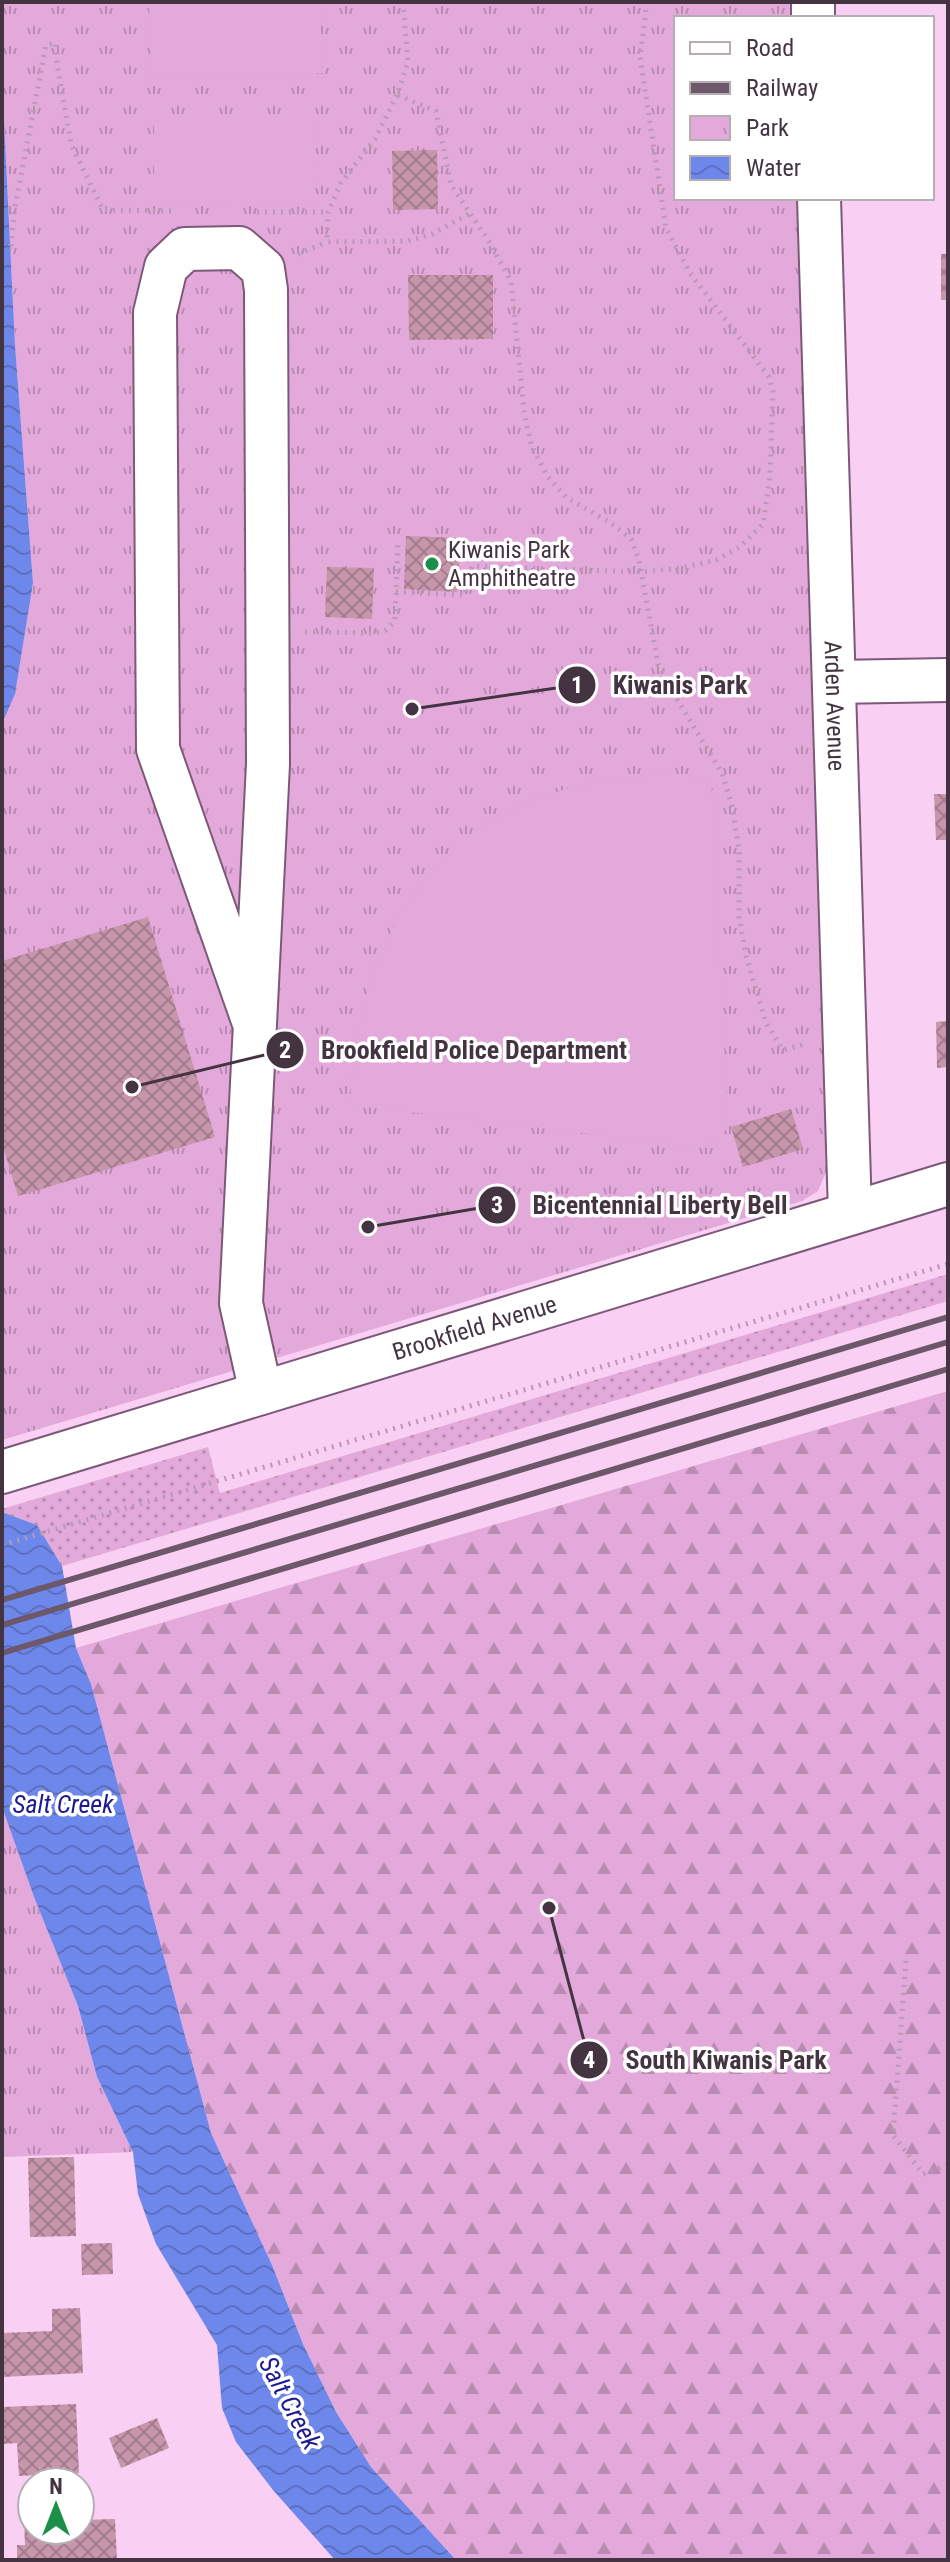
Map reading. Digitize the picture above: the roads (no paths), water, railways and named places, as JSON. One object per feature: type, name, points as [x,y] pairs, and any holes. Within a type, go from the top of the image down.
[{"type":"street","name":"Arden Avenue","points":[[819,200],[850,1213]]},
{"type":"street","points":[[255,1026],[158,749],[155,313],[166,267],[185,249],[239,248],[263,269],[266,290],[268,764],[255,1026],[241,1303],[261,1393]]},
{"type":"street","points":[[834,682],[948,680]]},
{"type":"street","name":"Brookfield Avenue","points":[[4,1472],[948,1184]]},
{"type":"water","points":[[2,79],[15,345],[33,583],[15,694],[2,724]]},
{"type":"water","name":"Salt Creek","points":[[2,1512],[37,1525],[62,1566],[76,1648],[91,1684],[211,2133],[336,2412],[371,2467],[456,2560],[335,2560],[273,2490],[236,2442],[222,2408],[217,2345],[156,2244],[138,2194],[133,2152],[97,2077],[78,2006],[2,1807]]},
{"type":"railway","points":[[2,1600],[948,1317]]},
{"type":"railway","points":[[2,1625],[948,1342]]},
{"type":"railway","points":[[2,1653],[948,1369]]},
{"type":"place","name":"Kiwanis Park Amphitheatre","points":[[432,564]]},
{"type":"place","name":"Kiwanis Park","points":[[412,709]]},
{"type":"place","name":"Brookfield Police Department","points":[[132,1087]]},
{"type":"place","name":"Bicentennial Liberty Bell","points":[[368,1227]]},
{"type":"place","name":"South Kiwanis Park","points":[[549,1908]]}]
